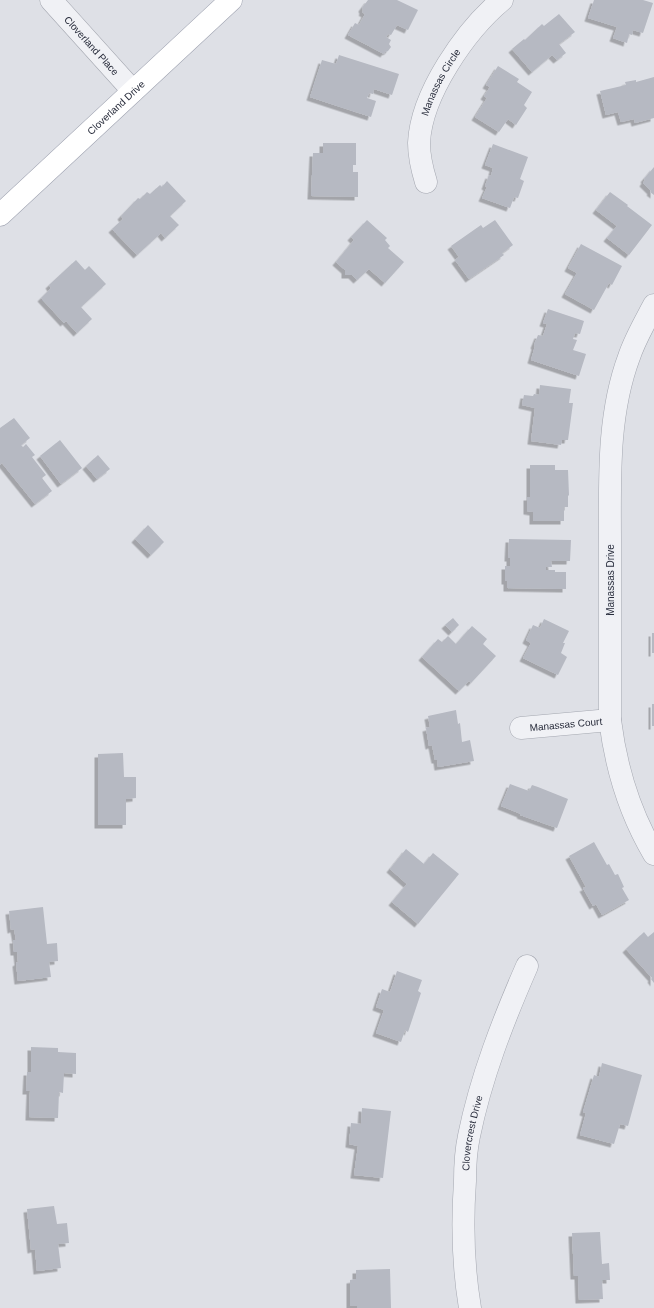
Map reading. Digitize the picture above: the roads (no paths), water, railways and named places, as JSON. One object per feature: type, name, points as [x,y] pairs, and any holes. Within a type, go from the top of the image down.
[{"type":"main road","name":"Cloverland Drive","points":[[0,215],[231,0]]},
{"type":"street","name":"Cloverland Place","points":[[51,0],[132,91]]},
{"type":"street","name":"Manassas Circle","points":[[426,182],[420,158],[419,142],[425,114],[430,102],[450,60],[473,30],[502,0]]},
{"type":"street","name":"Manassas Drive","points":[[654,305],[629,357],[616,408],[612,437],[610,522],[610,720],[614,750],[626,796],[654,854]]},
{"type":"street","name":"Manassas Court","points":[[521,728],[610,720]]},
{"type":"street","name":"Clovercrest Drive","points":[[470,1308],[465,1266],[463,1226],[467,1146],[483,1080],[499,1034],[527,966]]}]
